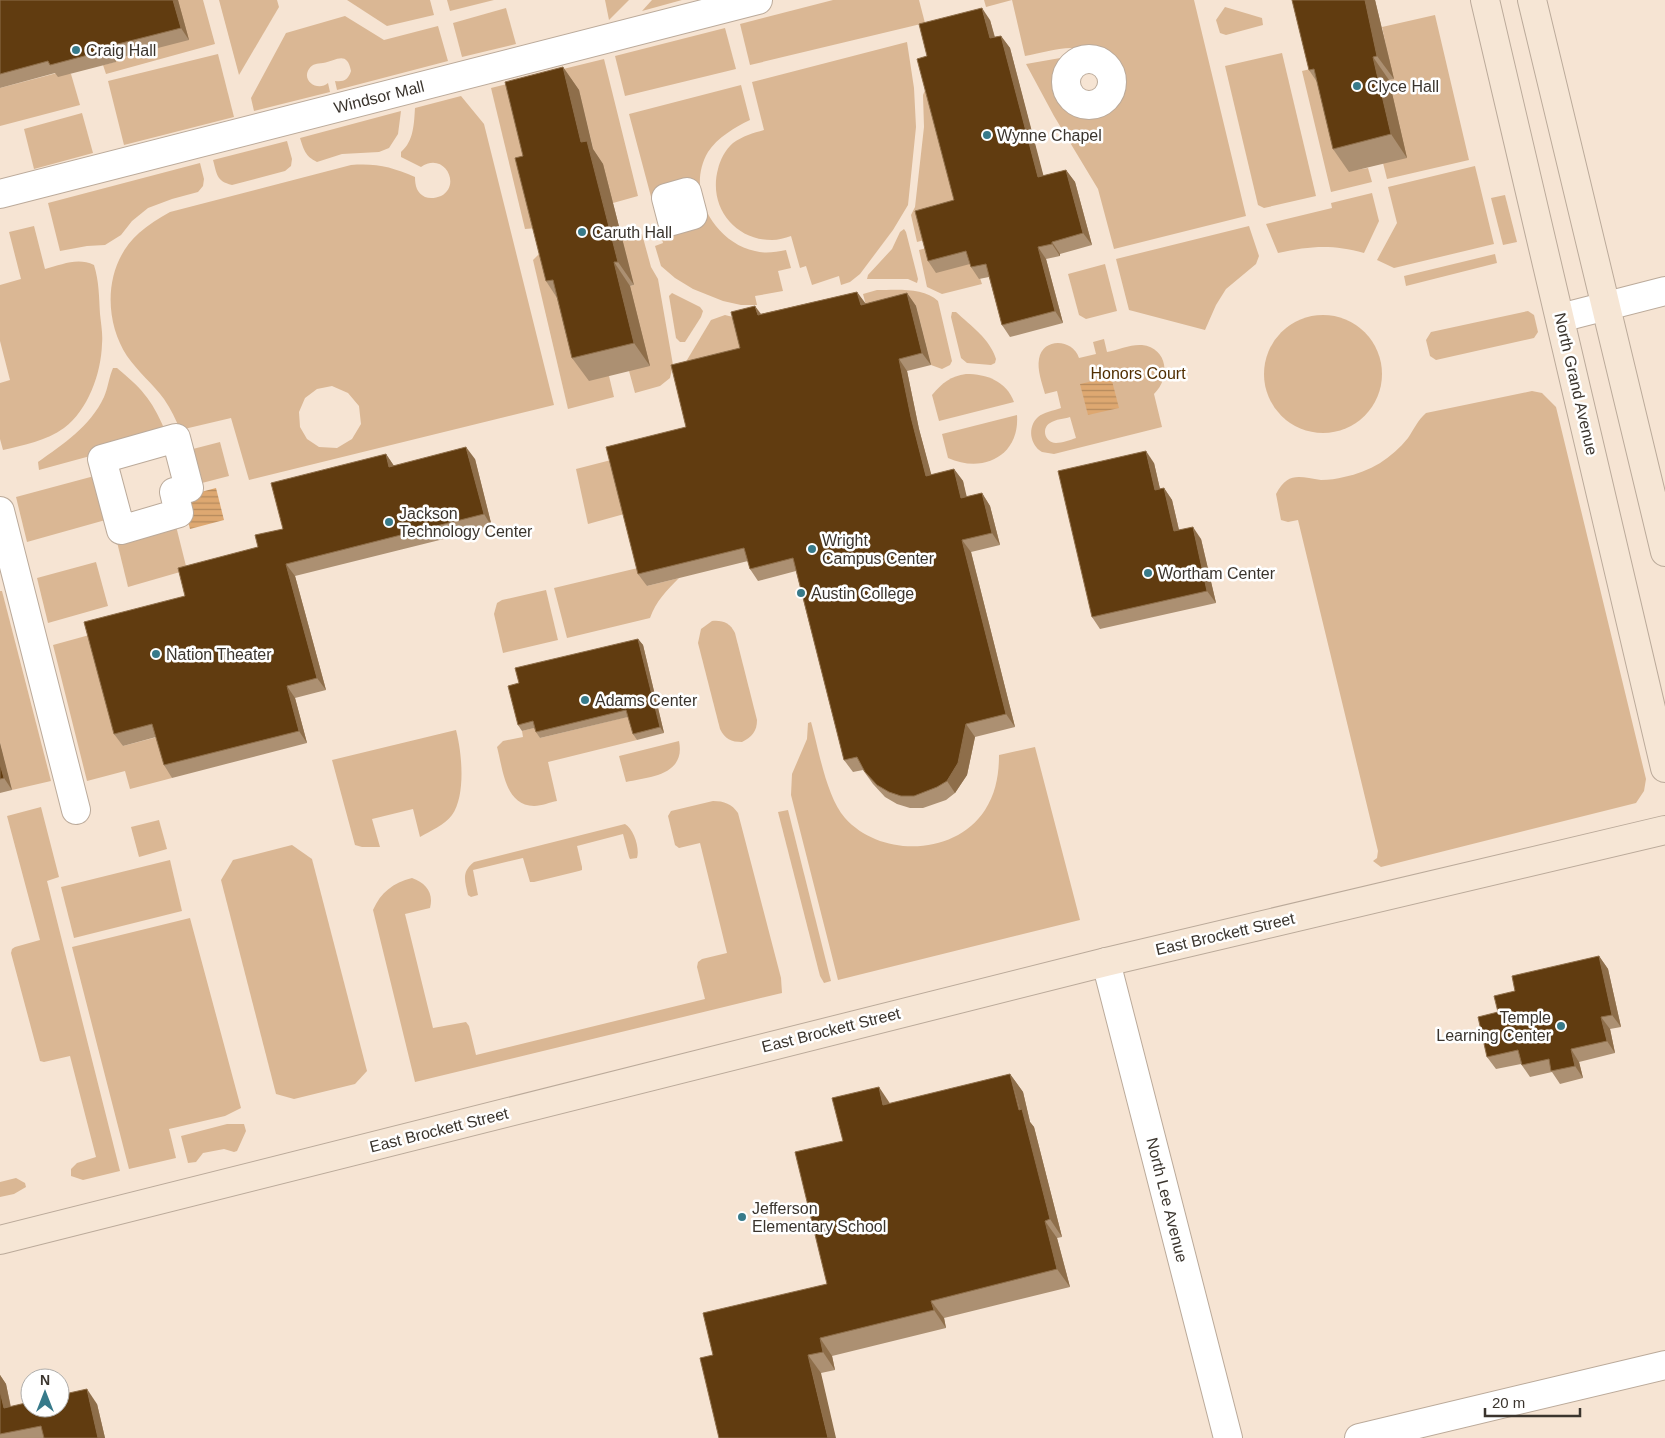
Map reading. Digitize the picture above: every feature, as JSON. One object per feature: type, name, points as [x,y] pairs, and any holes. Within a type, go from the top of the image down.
[{"type":"street","name":"Windsor Mall","points":[[0,194],[758,0]]},
{"type":"street","name":"North Grand Avenue","points":[[1484,0],[1665,768]]},
{"type":"street","points":[[1532,0],[1665,552]]},
{"type":"street","points":[[1560,318],[1665,292]]},
{"type":"street","points":[[0,511],[76,810]]},
{"type":"street","name":"East Brockett Street","points":[[0,1240],[1106,962],[1665,830]]},
{"type":"street","name":"North Lee Avenue","points":[[1106,962],[1228,1438]]},
{"type":"street","points":[[1359,1438],[1665,1365]]},
{"type":"green space","points":[[178,0],[203,0],[215,44],[106,74],[103,65],[115,62],[115,59]]},
{"type":"green space","points":[[219,0],[277,0],[279,7],[239,75]]},
{"type":"green space","points":[[347,0],[430,0],[434,15],[387,26]]},
{"type":"green space","points":[[447,0],[494,0],[450,11]]},
{"type":"green space","points":[[605,0],[629,0],[609,20]]},
{"type":"green space","points":[[652,0],[682,0],[642,11]]},
{"type":"green space","points":[[833,0],[919,0],[925,23],[750,65],[740,24]]},
{"type":"green space","points":[[984,0],[1012,0],[986,7]]},
{"type":"green space","points":[[1012,0],[1194,0],[1246,216],[1114,249],[1098,189],[1054,116],[1026,64],[1066,57],[1083,59],[1073,64],[1067,72],[1066,81],[1067,90],[1072,98],[1079,103],[1088,105],[1098,103],[1110,93],[1112,78],[1110,73],[1101,61],[1082,49],[1061,49],[1025,56]]},
{"type":"green space","points":[[1225,7],[1262,18],[1263,25],[1226,35],[1220,33],[1216,20]]},
{"type":"green space","points":[[506,8],[516,44],[462,57],[453,23]]},
{"type":"green space","points":[[1435,15],[1469,160],[1387,179],[1383,163],[1389,80],[1393,79],[1382,27]]},
{"type":"green space","points":[[345,16],[384,40],[438,26],[448,61],[337,90],[335,81],[345,80],[351,71],[347,61],[340,58],[315,64],[309,69],[307,78],[315,86],[328,83],[330,92],[254,111],[251,98],[286,33]]},
{"type":"green space","points":[[725,28],[736,69],[625,96],[615,56]]},
{"type":"green space","points":[[907,42],[914,88],[916,127],[908,205],[893,230],[860,274],[850,282],[841,285],[839,276],[812,285],[806,266],[800,268],[791,236],[774,240],[758,238],[746,234],[727,218],[717,196],[716,183],[720,162],[725,152],[733,143],[764,130],[752,82]]},
{"type":"green space","points":[[1282,53],[1316,196],[1264,208],[1258,205],[1225,66]]},
{"type":"green space","points":[[218,54],[234,117],[124,145],[108,81]]},
{"type":"green space","points":[[604,59],[638,196],[613,203],[597,165],[579,91],[555,71]]},
{"type":"green space","points":[[1319,67],[1349,171],[1368,168],[1372,182],[1331,192],[1302,71]]},
{"type":"green space","points":[[57,73],[71,74],[80,105],[0,126],[0,88]]},
{"type":"green space","points":[[532,78],[537,228],[525,229],[491,88]]},
{"type":"green space","points":[[741,85],[750,120],[727,133],[708,152],[702,167],[700,183],[702,198],[708,213],[716,226],[727,237],[740,246],[759,252],[786,250],[791,268],[778,271],[783,291],[755,296],[757,305],[741,305],[723,301],[693,289],[675,278],[661,266],[655,246],[663,243],[657,218],[669,215],[666,205],[654,208],[629,114]]},
{"type":"green space","points":[[925,90],[963,212],[928,239],[917,242],[911,215],[915,207],[924,127],[923,95]]},
{"type":"green space","points":[[461,96],[484,124],[554,405],[249,480],[231,418],[180,430],[164,399],[127,356],[119,341],[111,309],[113,276],[119,260],[127,246],[139,233],[170,212],[351,165],[384,166],[399,171],[415,177],[417,189],[427,198],[441,196],[450,185],[448,171],[443,166],[437,163],[429,163],[421,167],[401,157],[401,152],[409,143],[411,137],[415,108]],"holes":[[[332,386],[348,393],[359,406],[361,424],[352,439],[337,448],[319,447],[307,439],[300,427],[299,412],[305,398],[317,389]]]},
{"type":"green space","points":[[401,111],[398,134],[389,148],[379,152],[342,154],[317,162],[306,152],[300,138]]},
{"type":"green space","points":[[82,113],[93,153],[34,169],[24,129]]},
{"type":"green space","points":[[287,141],[292,159],[291,166],[285,171],[232,185],[223,181],[218,176],[213,160]]},
{"type":"green space","points":[[200,163],[204,179],[203,186],[198,192],[148,208],[132,221],[121,235],[105,245],[60,251],[48,203]]},
{"type":"green space","points":[[1475,166],[1494,244],[1394,268],[1377,260],[1397,223],[1388,187]]},
{"type":"green space","points":[[1372,193],[1379,221],[1364,253],[1342,248],[1321,247],[1278,253],[1266,224],[1332,208],[1331,203]]},
{"type":"green space","points":[[1505,195],[1517,242],[1503,245],[1491,198]]},
{"type":"green space","points":[[34,226],[45,269],[76,262],[94,265],[98,283],[102,333],[101,355],[92,391],[80,412],[64,428],[35,442],[3,450],[0,439],[0,383],[10,380],[0,341],[0,285],[21,279],[9,232]]},
{"type":"green space","points":[[1249,226],[1259,256],[1256,264],[1226,289],[1216,305],[1205,330],[1129,310],[1116,259]]},
{"type":"green space","points":[[904,229],[918,279],[917,283],[908,279],[867,279],[868,275],[892,249],[900,232]]},
{"type":"green space","points":[[642,234],[651,267],[658,279],[673,365],[670,378],[660,386],[635,393],[629,371],[630,286],[634,285],[622,239]]},
{"type":"green space","points":[[930,247],[975,263],[982,284],[942,294],[927,287],[919,250]]},
{"type":"green space","points":[[542,251],[609,376],[614,397],[568,409],[533,260]]},
{"type":"green space","points":[[1495,254],[1497,263],[1406,286],[1404,276]]},
{"type":"green space","points":[[1105,264],[1117,311],[1086,319],[1079,315],[1068,274]]},
{"type":"green space","points":[[877,290],[918,291],[938,301],[952,361],[950,365],[942,369],[931,365],[916,306],[869,317],[863,294]]},
{"type":"green space","points":[[672,293],[700,307],[703,311],[685,342],[680,342],[676,338],[669,296]]},
{"type":"green space","points":[[1528,311],[1534,315],[1538,332],[1534,338],[1436,360],[1430,356],[1426,340],[1431,332]]},
{"type":"green space","points":[[952,312],[956,312],[985,339],[996,359],[995,363],[991,365],[967,363],[961,358],[951,317]]},
{"type":"green space","points":[[725,315],[737,318],[748,360],[681,370],[711,320]]},
{"type":"green space","points":[[1323,315],[1345,320],[1356,325],[1372,341],[1377,352],[1382,374],[1377,396],[1372,407],[1356,423],[1345,428],[1323,433],[1301,428],[1290,423],[1274,407],[1269,396],[1264,374],[1269,352],[1274,341],[1290,325],[1301,320]]},
{"type":"green space","name":"Honors Court","points":[[1104,339],[1107,352],[1129,346],[1142,345],[1151,347],[1162,358],[1165,372],[1163,380],[1154,394],[1162,427],[1054,454],[1042,452],[1035,445],[1031,436],[1032,426],[1040,415],[1061,408],[1057,391],[1045,394],[1039,368],[1039,359],[1042,352],[1052,344],[1065,344],[1076,352],[1079,358],[1096,354],[1093,342]],"holes":[[[1070,417],[1076,438],[1056,443],[1049,441],[1045,432],[1047,425]]]},
{"type":"green space","points":[[113,368],[117,368],[127,376],[147,398],[167,435],[39,470],[38,462],[84,426],[98,408],[104,397]]},
{"type":"green space","points":[[966,374],[981,375],[995,380],[1006,389],[1014,402],[939,421],[932,395],[947,381],[956,376]]},
{"type":"green space","points":[[1532,391],[1542,393],[1556,407],[1646,779],[1644,791],[1636,803],[1381,867],[1373,861],[1377,858],[1378,851],[1298,520],[1288,522],[1281,520],[1276,494],[1285,482],[1295,477],[1321,480],[1333,479],[1354,475],[1371,468],[1388,458],[1402,445],[1426,413]]},
{"type":"green space","points":[[1017,415],[1016,429],[1012,441],[1006,451],[997,458],[974,464],[948,458],[942,434]]},
{"type":"green space","points":[[220,442],[229,476],[198,484],[189,450]]},
{"type":"green space","points":[[615,459],[628,513],[588,524],[576,469]]},
{"type":"green space","points":[[98,475],[109,519],[27,542],[16,497]]},
{"type":"green space","points":[[176,526],[187,570],[128,587],[117,542]]},
{"type":"green space","points":[[96,562],[108,606],[48,623],[37,578]]},
{"type":"green space","points":[[642,567],[647,586],[679,578],[666,591],[650,618],[567,638],[554,588]]},
{"type":"green space","points":[[546,590],[558,640],[503,653],[494,614],[497,603],[502,600]]},
{"type":"green space","points":[[0,591],[2,591],[51,781],[12,790],[0,743]]},
{"type":"green space","points":[[712,621],[726,623],[735,633],[757,720],[753,733],[742,742],[729,739],[720,729],[698,643],[701,629]]},
{"type":"green space","points":[[93,634],[123,746],[161,736],[172,778],[130,789],[125,771],[87,781],[53,645]]},
{"type":"green space","points":[[631,716],[637,740],[548,762],[557,801],[534,806],[524,804],[511,793],[497,747],[503,741],[523,737],[522,731],[537,727],[540,738]]},
{"type":"green space","points":[[811,722],[828,785],[838,809],[860,831],[878,840],[897,845],[917,846],[937,843],[956,836],[972,825],[985,810],[992,797],[999,755],[1035,747],[1080,920],[838,980],[791,795],[792,774],[807,739],[808,723]]},
{"type":"green space","points":[[456,730],[462,774],[459,797],[449,819],[420,837],[413,809],[372,819],[380,847],[355,845],[332,760]]},
{"type":"green space","points":[[679,741],[680,752],[672,768],[655,776],[626,782],[619,756]]},
{"type":"green space","points":[[713,801],[727,804],[738,813],[781,978],[782,993],[415,1082],[373,910],[388,889],[412,878],[428,889],[431,898],[430,908],[405,914],[433,1028],[466,1022],[469,1026],[476,1055],[705,999],[697,967],[698,962],[702,959],[727,953],[700,843],[679,848],[675,845],[668,816],[671,811]]},
{"type":"green space","points":[[41,807],[59,877],[47,881],[120,1171],[83,1180],[71,1176],[71,1169],[77,1163],[96,1157],[70,1056],[44,1062],[40,1061],[11,953],[15,947],[40,940],[7,816]]},
{"type":"green space","points":[[788,810],[831,981],[824,983],[820,976],[778,812]]},
{"type":"green space","points":[[159,820],[167,849],[139,857],[131,827]]},
{"type":"green space","points":[[625,824],[631,830],[636,840],[637,858],[630,859],[623,834],[577,846],[582,870],[534,882],[530,882],[523,858],[473,870],[478,895],[471,897],[468,895],[465,877],[467,869],[474,862]]},
{"type":"green space","points":[[292,845],[312,859],[367,1071],[355,1084],[294,1099],[276,1094],[221,880],[233,860]]},
{"type":"green space","points":[[170,860],[182,911],[74,938],[61,887]]},
{"type":"green space","points":[[190,918],[241,1108],[225,1116],[169,1129],[176,1158],[129,1169],[72,947]]},
{"type":"green space","points":[[227,1124],[244,1124],[246,1131],[237,1151],[224,1149],[203,1153],[196,1162],[188,1163],[181,1136]]},
{"type":"green space","points":[[16,1178],[25,1183],[26,1187],[14,1194],[0,1197],[0,1182]]},
{"type":"shaded area","points":[[1111,377],[1119,408],[1088,415],[1080,384]]},
{"type":"shaded area","points":[[216,488],[224,520],[190,529],[182,497]]},
{"type":"building","name":"Craig Hall","points":[[0,0],[173,0],[181,28],[106,47],[107,50],[50,65],[48,61],[0,74]]},
{"type":"building","name":"Clyce Hall","points":[[1292,0],[1365,0],[1377,56],[1373,57],[1391,134],[1333,149],[1314,69],[1309,70]]},
{"type":"building","name":"Wynne Chapel","points":[[982,8],[990,38],[1001,36],[1038,177],[1066,170],[1083,233],[1038,247],[1055,311],[1002,325],[986,264],[971,267],[966,251],[928,261],[915,211],[954,200],[917,59],[927,56],[919,24]]},
{"type":"building","name":"Caruth Hall","points":[[563,67],[581,142],[587,141],[618,262],[614,262],[634,343],[572,358],[553,280],[546,281],[515,158],[523,156],[505,82]]},
{"type":"building","name":"Wright Campus Center","points":[[857,292],[861,305],[907,293],[922,353],[899,359],[926,476],[954,469],[961,498],[982,493],[992,533],[962,540],[1006,714],[966,724],[958,763],[947,781],[914,796],[901,796],[877,785],[865,772],[857,757],[844,760],[793,558],[750,569],[744,548],[638,574],[606,447],[686,427],[671,365],[740,348],[731,312],[755,306],[758,315]]},
{"type":"building","points":[[466,447],[484,514],[286,564],[317,678],[287,686],[299,731],[164,765],[152,724],[114,734],[84,622],[185,596],[178,568],[258,547],[255,535],[283,529],[271,483],[386,454],[389,467]]},
{"type":"building","name":"Wortham Center","points":[[1146,451],[1155,490],[1164,488],[1174,531],[1193,527],[1207,591],[1092,617],[1058,471]]},
{"type":"building","name":"Adams Center","points":[[638,639],[660,727],[633,734],[626,710],[536,732],[533,721],[518,725],[508,686],[519,683],[515,668]]},
{"type":"building","points":[[0,764],[4,778],[0,779]]},
{"type":"building","name":"Temple Learning Center","points":[[1599,956],[1612,1015],[1601,1017],[1607,1041],[1571,1049],[1575,1066],[1551,1071],[1549,1059],[1522,1065],[1518,1050],[1487,1057],[1478,1017],[1498,1012],[1494,996],[1515,991],[1512,976]]},
{"type":"building","points":[[1010,1074],[1019,1110],[1022,1109],[1050,1219],[1045,1221],[1057,1269],[931,1301],[934,1310],[820,1338],[823,1352],[808,1355],[828,1438],[719,1438],[700,1358],[713,1355],[703,1313],[827,1284],[795,1152],[843,1141],[832,1098],[879,1087],[883,1105]]},
{"type":"building","points":[[87,1389],[98,1438],[44,1438],[41,1426],[0,1434],[0,1391],[4,1408],[20,1404],[20,1418],[70,1418],[70,1393]]},
{"type":"place","name":"Craig Hall","points":[[76,50]]},
{"type":"place","name":"Clyce Hall","points":[[1357,86]]},
{"type":"place","name":"Wynne Chapel","points":[[987,135]]},
{"type":"place","name":"Caruth Hall","points":[[582,232]]},
{"type":"place","name":"Jackson Technology Center","points":[[389,522]]},
{"type":"place","name":"Wright Campus Center","points":[[812,549]]},
{"type":"place","name":"Wortham Center","points":[[1148,573]]},
{"type":"place","name":"Austin College","points":[[801,593]]},
{"type":"place","name":"Nation Theater","points":[[156,654]]},
{"type":"place","name":"Adams Center","points":[[585,700]]},
{"type":"place","name":"Temple Learning Center","points":[[1561,1026]]},
{"type":"place","name":"Jefferson Elementary School","points":[[742,1217]]}]
